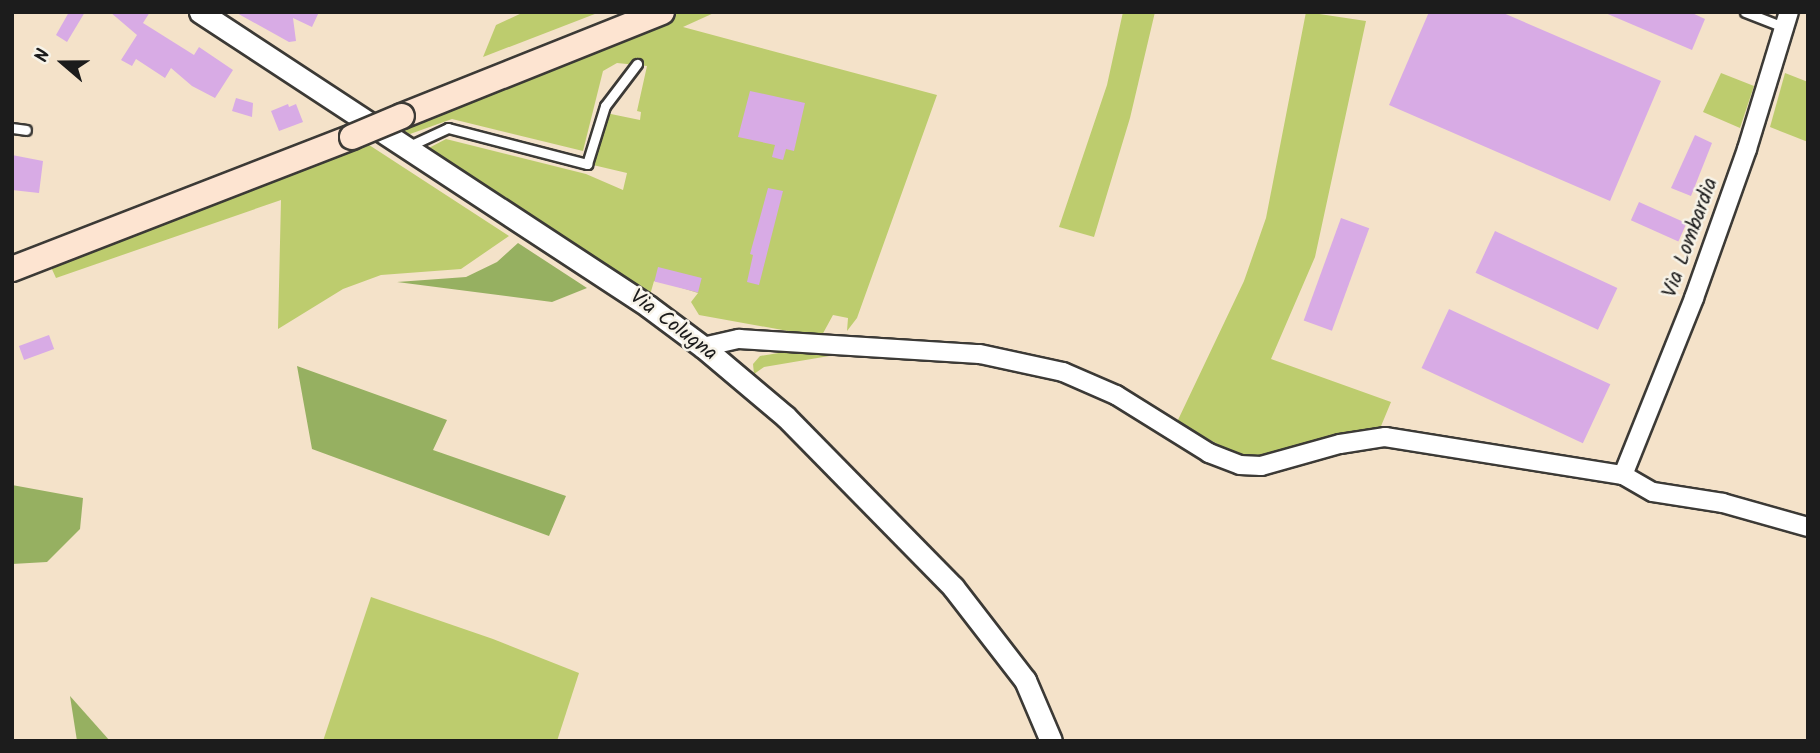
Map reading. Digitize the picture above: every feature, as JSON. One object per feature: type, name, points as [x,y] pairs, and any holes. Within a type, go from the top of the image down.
[{"type":"main road","points":[[12,269],[662,12]]},
{"type":"street","name":"Via Colugna","points":[[211,15],[562,247],[703,347],[786,417],[953,587],[1025,680],[1051,741]]},
{"type":"street","name":"Via Lombardia","points":[[1623,475],[1694,298],[1747,149],[1787,20]]},
{"type":"street","points":[[703,347],[739,339],[980,354],[1063,372],[1116,395],[1209,453],[1240,465],[1261,466],[1340,444],[1385,438],[1623,475],[1653,492],[1723,503],[1808,527]]},
{"type":"lane","points":[[1745,12],[1787,20]]},
{"type":"lane","points":[[407,146],[448,128],[587,164],[604,106],[637,64]]},
{"type":"lane","points":[[12,128],[26,130]]},
{"type":"green space","points":[[524,12],[600,12],[483,57],[496,25]]},
{"type":"green space","points":[[676,12],[716,12],[683,27],[937,95],[857,318],[847,331],[848,318],[833,315],[821,337],[699,315],[691,302],[698,293],[654,281],[650,295],[425,150],[446,139],[586,174],[623,190],[627,173],[593,165],[606,113],[640,120],[641,112],[637,111],[647,66],[617,63],[603,71],[583,151],[452,119],[410,134],[393,125]]},
{"type":"green space","points":[[1123,12],[1155,12],[1130,118],[1094,237],[1059,227],[1107,85]]},
{"type":"green space","points":[[1306,12],[1366,21],[1315,257],[1271,359],[1391,402],[1379,431],[1351,432],[1255,458],[1236,454],[1177,422],[1244,281],[1266,218]]},
{"type":"green space","points":[[1721,73],[1754,86],[1740,128],[1703,112]]},
{"type":"green space","points":[[1785,73],[1808,82],[1808,142],[1770,127]]},
{"type":"green space","points":[[363,141],[509,236],[461,269],[381,275],[343,289],[278,329],[281,200],[56,278],[50,265]]},
{"type":"green space","points":[[518,243],[587,288],[552,302],[397,282],[466,277],[497,262]]},
{"type":"green space","points":[[803,349],[841,354],[764,367],[754,374],[753,364],[760,356]]},
{"type":"green space","points":[[297,366],[447,420],[433,450],[566,496],[549,536],[312,449]]},
{"type":"green space","points":[[12,485],[83,498],[80,529],[47,562],[12,564]]},
{"type":"green space","points":[[371,597],[493,639],[579,673],[557,741],[323,741]]},
{"type":"green space","points":[[70,696],[110,741],[77,741]]},
{"type":"building","points":[[69,12],[85,12],[67,42],[56,35]]},
{"type":"building","points":[[110,12],[150,12],[143,23],[194,55],[199,47],[233,70],[215,98],[192,86],[171,68],[165,78],[136,59],[132,66],[121,60],[137,35]]},
{"type":"building","points":[[235,12],[319,12],[312,27],[293,18],[296,41],[289,42]]},
{"type":"building","points":[[1429,12],[1501,12],[1661,81],[1610,201],[1389,105]]},
{"type":"building","points":[[1603,12],[1690,12],[1705,19],[1692,50]]},
{"type":"building","points":[[750,91],[805,103],[794,151],[786,149],[783,160],[772,157],[775,145],[738,137]]},
{"type":"building","points":[[236,98],[253,103],[252,117],[232,111]]},
{"type":"building","points":[[288,104],[289,107],[296,104],[303,122],[279,131],[271,111]]},
{"type":"building","points":[[1695,135],[1712,143],[1691,196],[1671,188]]},
{"type":"building","points":[[12,155],[43,161],[39,193],[12,190]]},
{"type":"building","points":[[768,188],[783,191],[759,285],[747,282],[753,255],[750,254]]},
{"type":"building","points":[[1639,202],[1687,223],[1678,241],[1631,220]]},
{"type":"building","points":[[1341,218],[1369,228],[1332,331],[1304,320]]},
{"type":"building","points":[[1495,231],[1617,288],[1598,330],[1476,273]]},
{"type":"building","points":[[658,267],[702,278],[698,292],[654,282]]},
{"type":"building","points":[[1449,309],[1610,384],[1583,443],[1422,368]]},
{"type":"building","points":[[49,335],[54,349],[24,360],[19,346]]}]
